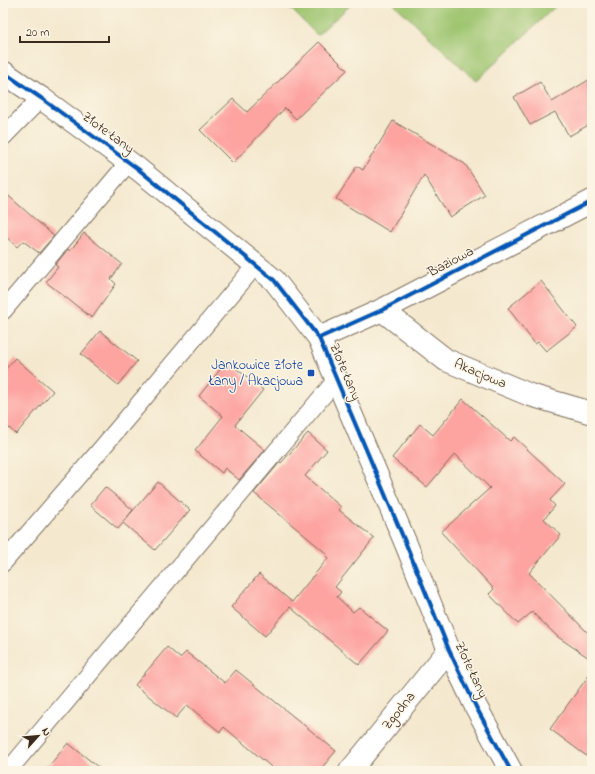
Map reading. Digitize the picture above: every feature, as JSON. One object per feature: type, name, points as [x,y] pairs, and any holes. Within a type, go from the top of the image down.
[{"type":"street","name":"Złote Łany","points":[[3,72],[128,162],[274,280],[319,338],[449,650],[476,707],[511,771]]},
{"type":"street","name":"Baziowa","points":[[319,338],[382,310],[592,201]]},
{"type":"street","name":"Akacjowa","points":[[382,310],[446,360],[530,395],[592,413]]},
{"type":"street","name":"Zgodna","points":[[350,771],[449,650]]},
{"type":"lane","points":[[3,137],[41,98]]},
{"type":"lane","points":[[3,311],[128,162]]},
{"type":"lane","points":[[3,562],[96,455],[255,266]]},
{"type":"lane","points":[[8,771],[336,380]]},
{"type":"green space","points":[[285,3],[353,3],[317,35]]},
{"type":"green space","points":[[393,3],[559,3],[476,81]]},
{"type":"building","points":[[319,42],[347,70],[296,119],[285,108],[233,163],[200,130],[233,99],[247,112]]},
{"type":"building","points":[[592,78],[592,123],[569,136],[555,112],[530,125],[514,97],[540,82],[552,102]]},
{"type":"building","points":[[393,121],[465,164],[485,195],[450,217],[424,175],[390,232],[336,199],[357,166],[363,170]]},
{"type":"building","points":[[3,191],[54,236],[39,253],[23,241],[17,247],[3,234]]},
{"type":"building","points":[[84,233],[122,264],[111,279],[116,284],[92,318],[46,282],[58,267],[55,265],[68,249],[70,251]]},
{"type":"building","points":[[541,281],[577,327],[546,351],[538,342],[535,344],[508,308]]},
{"type":"building","points":[[100,331],[137,361],[118,385],[81,354]]},
{"type":"building","points":[[15,358],[53,391],[16,434],[3,423],[3,372]]},
{"type":"building","points":[[227,361],[263,390],[235,425],[265,450],[239,480],[225,468],[222,473],[195,451],[223,416],[199,396]]},
{"type":"building","points":[[463,399],[510,441],[514,437],[565,484],[550,500],[555,506],[544,519],[561,535],[529,573],[592,637],[592,660],[558,637],[532,612],[518,624],[489,594],[494,589],[441,532],[490,488],[455,454],[427,487],[392,458],[420,424],[433,435]]},
{"type":"building","points":[[308,433],[327,450],[305,476],[341,507],[339,510],[374,538],[335,587],[341,592],[337,597],[353,612],[359,607],[388,631],[359,665],[290,607],[265,636],[231,607],[259,574],[292,602],[328,558],[326,556],[327,554],[254,493],[280,462],[281,463]]},
{"type":"building","points":[[158,482],[190,510],[155,550],[123,523],[118,529],[90,505],[105,487],[133,510],[123,522]]},
{"type":"building","points":[[167,647],[180,658],[186,652],[225,683],[236,670],[336,751],[319,771],[276,771],[224,727],[220,732],[187,705],[176,718],[135,685]]},
{"type":"building","points":[[592,671],[592,760],[550,729]]},
{"type":"building","points":[[68,743],[103,771],[45,771]]},
{"type":"cycle path","points":[[3,72],[138,169],[274,280],[319,338],[449,650],[476,707],[511,771]]},
{"type":"cycle path","points":[[319,338],[382,310],[592,201]]},
{"type":"place","name":"Jankowice Złote Łany / Akacjowa","points":[[311,373]]}]
